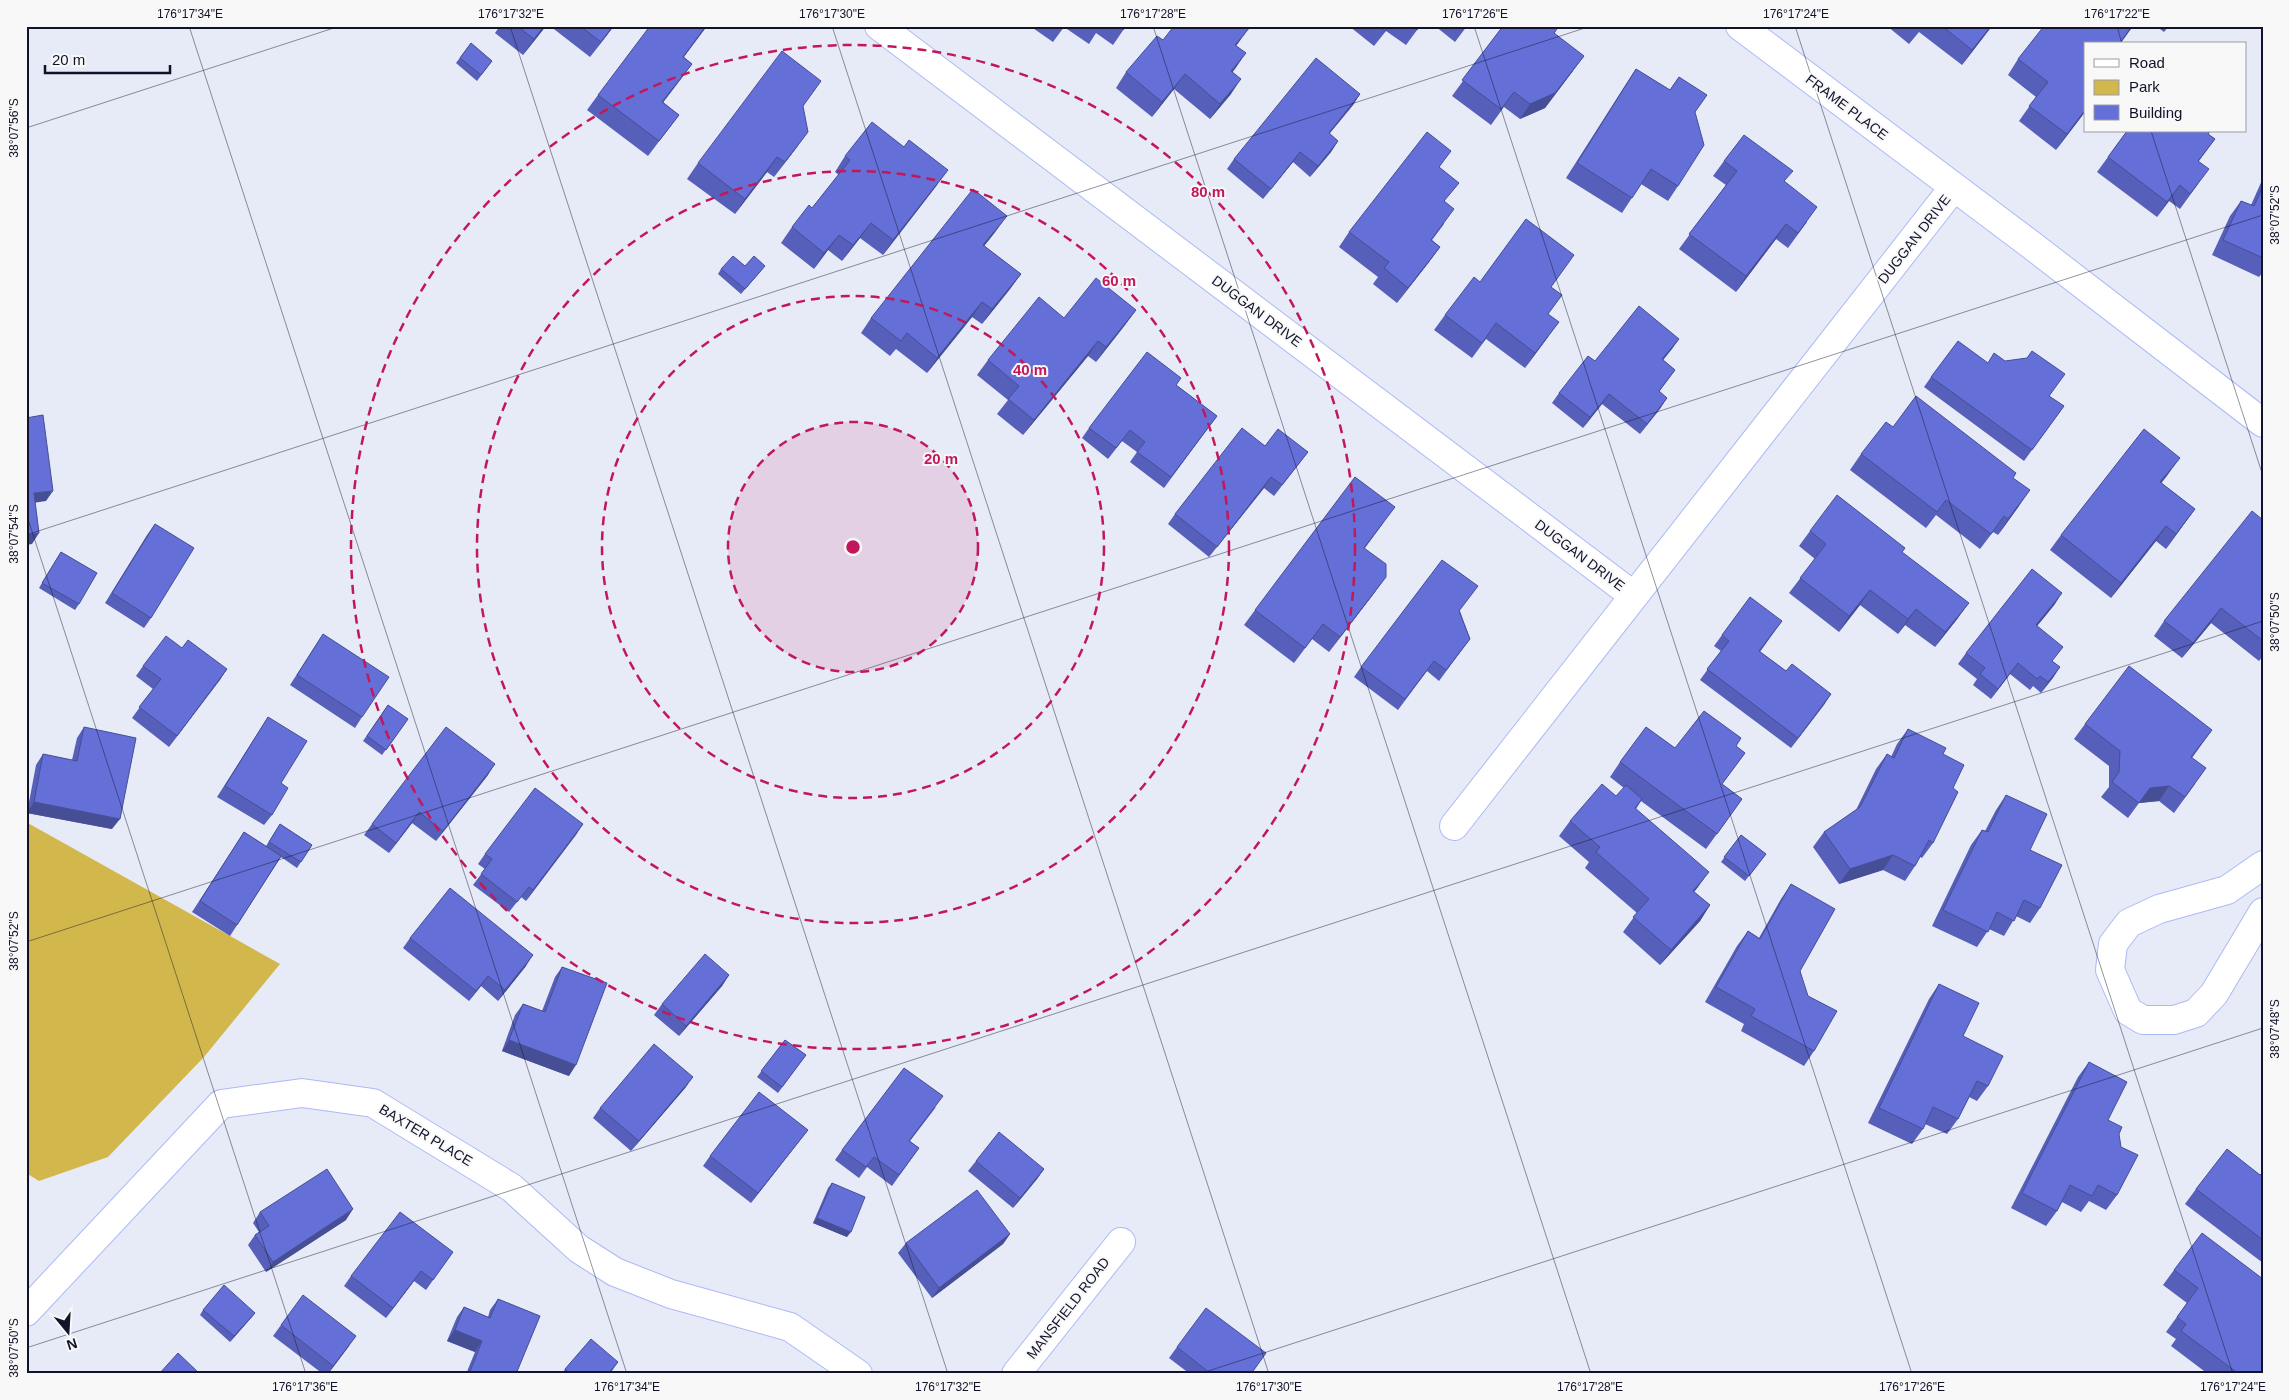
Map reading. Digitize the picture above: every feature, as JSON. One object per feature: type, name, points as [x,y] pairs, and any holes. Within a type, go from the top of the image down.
[{"type":"street","name":"DUGGAN DRIVE","points":[[879,26],[1634,596]]},
{"type":"street","name":"FRAME PLACE","points":[[1740,26],[1954,187]]},
{"type":"street","name":"DUGGAN DRIVE","points":[[1454,826],[1954,187],[2263,423]]},
{"type":"street","points":[[2263,865],[2227,890],[2159,909],[2130,923],[2113,944],[2110,970],[2128,1010],[2143,1020],[2174,1020],[2196,1013],[2214,994],[2263,912]]},
{"type":"street","name":"BAXTER PLACE","points":[[26,1312],[221,1104],[302,1093],[373,1103],[512,1188],[579,1249],[615,1272],[671,1294],[790,1327],[858,1374]]},
{"type":"street","name":"MANSFIELD ROAD","points":[[1016,1374],[1121,1242]]},
{"type":"green space","points":[[26,822],[280,964],[204,1057],[108,1157],[39,1181],[26,1173]]},
{"type":"building","points":[[517,26],[544,26],[534,39]]},
{"type":"building","points":[[580,26],[613,26],[601,42]]},
{"type":"building","points":[[650,26],[706,26],[683,57],[692,64],[662,102],[679,115],[659,141],[598,95]]},
{"type":"building","points":[[1174,26],[1250,27],[1235,45],[1246,53],[1231,71],[1241,79],[1220,104],[1185,74],[1162,102],[1126,72],[1157,36],[1163,40]]},
{"type":"building","points":[[1379,26],[1388,26],[1385,31]]},
{"type":"building","points":[[1411,26],[1420,26],[1417,30]]},
{"type":"building","points":[[1503,26],[1559,26],[1554,33],[1584,56],[1555,93],[1530,104],[1514,92],[1501,109],[1462,80]]},
{"type":"building","points":[[1942,26],[1991,26],[1972,50]]},
{"type":"building","points":[[2044,26],[2057,26],[2060,29],[2062,26],[2132,26],[2120,42],[2084,42],[2084,111],[2067,134],[2029,106],[2048,82],[2018,59]]},
{"type":"building","points":[[471,43],[492,61],[481,75],[460,58]]},
{"type":"building","points":[[782,51],[821,81],[803,106],[808,132],[785,162],[777,157],[745,199],[698,163]]},
{"type":"building","points":[[1316,58],[1360,94],[1329,133],[1338,141],[1318,166],[1300,152],[1271,189],[1234,159]]},
{"type":"building","points":[[1636,69],[1670,90],[1679,77],[1707,95],[1695,112],[1704,145],[1678,186],[1651,169],[1632,198],[1577,163]]},
{"type":"building","points":[[872,122],[904,147],[909,140],[948,170],[893,240],[871,223],[853,245],[839,235],[824,253],[792,227],[809,205],[812,208],[850,160],[845,156]]},
{"type":"building","points":[[1427,132],[1451,151],[1439,167],[1459,183],[1444,201],[1454,209],[1431,240],[1440,247],[1408,288],[1384,268],[1389,262],[1349,232]]},
{"type":"building","points":[[2126,132],[2209,132],[2208,134],[2215,139],[2198,161],[2209,169],[2190,194],[2180,185],[2167,202],[2108,157]]},
{"type":"building","points":[[1744,135],[1793,171],[1784,181],[1817,207],[1798,233],[1786,224],[1746,276],[1689,234],[1737,171],[1724,161]]},
{"type":"building","points":[[2263,186],[2263,258],[2223,240],[2241,201],[2254,206]]},
{"type":"building","points":[[973,189],[1007,216],[983,245],[1021,274],[992,309],[982,302],[937,358],[907,333],[901,341],[871,318]]},
{"type":"building","points":[[1526,219],[1574,255],[1551,287],[1562,295],[1548,314],[1559,322],[1535,353],[1496,323],[1482,343],[1445,315],[1474,277],[1480,282]]},
{"type":"building","points":[[733,256],[745,266],[754,256],[765,266],[745,289],[721,269]]},
{"type":"building","points":[[1096,278],[1136,310],[1106,347],[1098,341],[1034,420],[1008,399],[1019,386],[988,360],[1039,297],[1064,318]]},
{"type":"building","points":[[1639,306],[1679,339],[1662,359],[1675,370],[1659,391],[1667,398],[1647,424],[1609,394],[1590,417],[1559,393],[1588,356],[1595,361]]},
{"type":"building","points":[[1958,341],[1988,363],[1994,353],[2005,361],[2027,358],[2032,351],[2065,374],[2049,396],[2064,406],[2032,450],[1931,377]]},
{"type":"building","points":[[1147,352],[1181,378],[1176,385],[1217,416],[1171,477],[1137,452],[1145,442],[1130,430],[1116,448],[1089,428]]},
{"type":"building","points":[[1916,396],[2016,473],[2013,478],[2030,490],[2008,519],[2004,516],[1991,534],[1946,500],[1937,512],[1861,454],[1886,422],[1893,427]]},
{"type":"building","points":[[43,415],[53,491],[34,493],[39,533],[26,535],[26,418]]},
{"type":"building","points":[[1242,428],[1265,446],[1278,429],[1308,452],[1282,485],[1271,477],[1217,547],[1175,514]]},
{"type":"building","points":[[2144,429],[2180,458],[2160,482],[2195,509],[2176,534],[2166,526],[2121,583],[2061,535]]},
{"type":"building","points":[[1355,477],[1395,507],[1364,548],[1386,564],[1386,577],[1340,637],[1323,624],[1305,648],[1255,610]]},
{"type":"building","points":[[1837,495],[1905,548],[1902,552],[1969,603],[1945,632],[1916,609],[1908,619],[1870,590],[1849,616],[1800,578],[1826,544],[1810,531]]},
{"type":"building","points":[[2252,511],[2263,520],[2263,641],[2221,608],[2193,643],[2164,621]]},
{"type":"building","points":[[155,524],[194,548],[151,618],[112,593]]},
{"type":"building","points":[[61,552],[97,573],[79,604],[42,583]]},
{"type":"building","points":[[1442,560],[1478,586],[1459,611],[1470,639],[1446,670],[1434,661],[1405,699],[1361,667]]},
{"type":"building","points":[[2032,569],[2062,593],[2036,625],[2063,647],[2052,661],[2060,667],[2048,682],[2040,676],[2037,679],[2018,663],[1998,689],[1980,674],[1985,668],[1966,653]]},
{"type":"building","points":[[1750,597],[1782,621],[1759,651],[1786,671],[1792,664],[1831,694],[1798,738],[1707,669],[1729,641],[1722,635]]},
{"type":"building","points":[[323,634],[389,677],[362,717],[297,675]]},
{"type":"building","points":[[166,636],[182,648],[188,640],[227,669],[177,736],[139,707],[161,679],[143,666]]},
{"type":"building","points":[[2129,666],[2212,730],[2191,757],[2206,768],[2185,797],[2169,786],[2150,788],[2139,803],[2112,782],[2119,772],[2120,751],[2085,724]]},
{"type":"building","points":[[388,705],[408,719],[386,750],[367,736]]},
{"type":"building","points":[[1704,711],[1741,738],[1736,746],[1745,753],[1722,784],[1742,799],[1717,834],[1620,762],[1646,727],[1675,748]]},
{"type":"building","points":[[268,717],[307,741],[281,783],[288,788],[272,815],[225,786]]},
{"type":"building","points":[[84,727],[136,738],[120,819],[34,802],[43,754],[77,761]]},
{"type":"building","points":[[446,727],[495,764],[443,831],[419,812],[396,843],[372,824]]},
{"type":"building","points":[[1908,729],[1946,748],[1943,754],[1964,765],[1953,788],[1958,792],[1933,843],[1929,840],[1915,866],[1893,855],[1850,869],[1824,832],[1860,807],[1887,754],[1894,758]]},
{"type":"building","points":[[1602,784],[1616,796],[1626,785],[1642,799],[1635,808],[1709,872],[1693,891],[1710,905],[1671,950],[1633,917],[1649,899],[1596,852],[1600,847],[1570,821]]},
{"type":"building","points":[[535,788],[583,824],[533,890],[529,887],[517,902],[481,874],[492,859],[485,854]]},
{"type":"building","points":[[2006,795],[2047,814],[2030,850],[2062,865],[2040,908],[2024,900],[2014,921],[1997,912],[1988,932],[1943,910],[1982,830],[1988,832]]},
{"type":"building","points":[[280,824],[312,845],[301,862],[269,842]]},
{"type":"building","points":[[244,832],[281,856],[237,925],[200,901]]},
{"type":"building","points":[[1741,835],[1766,854],[1749,876],[1724,857]]},
{"type":"building","points":[[1791,884],[1835,909],[1800,971],[1808,996],[1837,1011],[1814,1051],[1751,1016],[1755,1009],[1716,987],[1748,931],[1760,939]]},
{"type":"building","points":[[450,888],[533,955],[505,990],[488,976],[476,991],[410,938]]},
{"type":"building","points":[[705,954],[729,975],[686,1026],[662,1004]]},
{"type":"building","points":[[562,967],[607,983],[576,1065],[509,1040],[523,1004],[545,1012]]},
{"type":"building","points":[[1939,984],[1979,1003],[1963,1036],[2003,1056],[1988,1086],[1977,1081],[1958,1119],[1933,1107],[1923,1129],[1879,1108]]},
{"type":"building","points":[[785,1040],[806,1055],[782,1087],[761,1071]]},
{"type":"building","points":[[654,1044],[693,1077],[639,1141],[600,1108]]},
{"type":"building","points":[[2089,1062],[2127,1082],[2108,1120],[2122,1127],[2119,1134],[2121,1147],[2138,1155],[2117,1195],[2098,1185],[2092,1196],[2070,1185],[2057,1211],[2022,1193]]},
{"type":"building","points":[[904,1068],[943,1096],[909,1141],[919,1148],[899,1175],[874,1157],[866,1167],[842,1150]]},
{"type":"building","points":[[759,1092],[808,1130],[758,1193],[710,1156]]},
{"type":"building","points":[[999,1132],[1044,1169],[1020,1198],[976,1161]]},
{"type":"building","points":[[2227,1149],[2260,1175],[2263,1172],[2263,1240],[2196,1189]]},
{"type":"building","points":[[327,1169],[353,1209],[273,1262],[255,1235],[269,1226],[260,1212]]},
{"type":"building","points":[[832,1183],[865,1197],[851,1232],[817,1218]]},
{"type":"building","points":[[977,1190],[1010,1234],[939,1288],[906,1243]]},
{"type":"building","points":[[400,1212],[453,1252],[433,1280],[421,1271],[393,1308],[351,1276]]},
{"type":"building","points":[[2202,1233],[2263,1279],[2263,1374],[2239,1374],[2181,1331],[2186,1324],[2177,1317],[2198,1288],[2174,1270]]},
{"type":"building","points":[[224,1285],[255,1313],[234,1336],[203,1310]]},
{"type":"building","points":[[303,1295],[356,1336],[333,1366],[281,1325]]},
{"type":"building","points":[[498,1299],[540,1316],[516,1374],[469,1374],[482,1341],[455,1330],[464,1307],[490,1318]]},
{"type":"building","points":[[1206,1308],[1266,1353],[1251,1374],[1211,1374],[1177,1347]]},
{"type":"building","points":[[591,1339],[618,1362],[608,1374],[571,1374],[565,1369]]},
{"type":"building","points":[[178,1353],[200,1374],[159,1374]]}]
